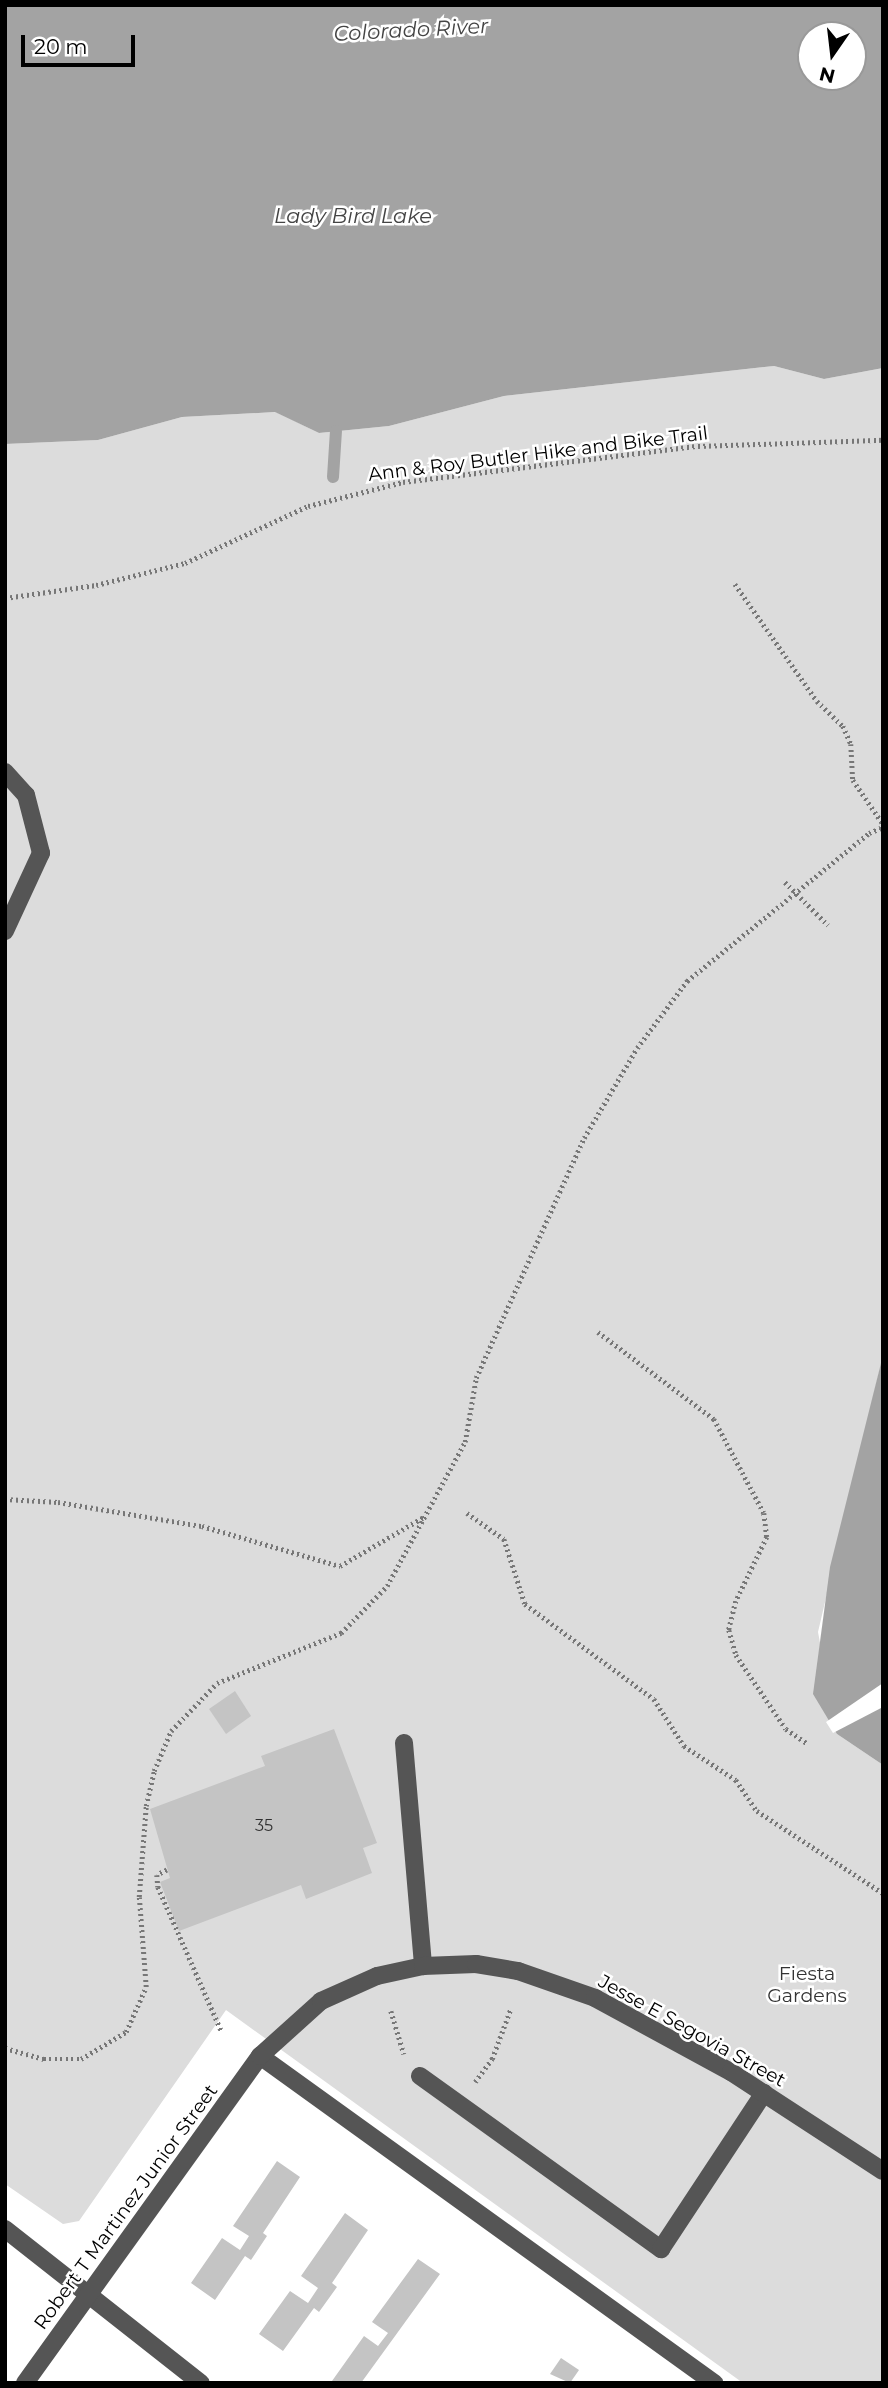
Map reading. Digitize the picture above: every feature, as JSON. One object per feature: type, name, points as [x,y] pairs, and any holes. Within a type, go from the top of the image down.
[{"type":"street","points":[[5,772],[26,795],[41,853],[5,931]]},
{"type":"street","points":[[404,1743],[422,1966]]},
{"type":"street","name":"Jesse E Segovia Street","points":[[260,2056],[321,2001],[377,1976],[422,1966],[476,1964],[518,1971],[595,1998],[764,2093],[883,2171]]},
{"type":"street","points":[[260,2056],[714,2383]]},
{"type":"street","name":"Robert T Martinez Junior Street","points":[[25,2383],[260,2056]]},
{"type":"street","points":[[421,2076],[662,2249],[764,2093]]},
{"type":"street","points":[[5,2229],[201,2383]]},
{"type":"path","name":"Ann & Roy Butler Hike and Bike Trail","points":[[5,598],[96,585],[185,563],[308,506],[403,482],[698,446],[883,440]]},
{"type":"path","points":[[5,2048],[44,2059],[80,2059],[126,2032],[146,1987],[139,1897],[146,1807],[154,1770],[171,1731],[217,1683],[341,1633],[387,1586],[465,1442],[476,1378],[578,1151],[636,1048],[687,981],[869,833],[883,826],[853,780],[851,744],[843,726],[817,701],[735,584]]},
{"type":"path","points":[[785,882],[828,925]]},
{"type":"path","points":[[598,1332],[713,1419],[764,1513],[767,1537],[736,1601],[729,1630],[736,1655],[786,1730],[808,1744]]},
{"type":"path","points":[[5,1500],[58,1502],[202,1526],[340,1566],[424,1517]]},
{"type":"path","points":[[467,1513],[505,1539],[525,1604],[654,1699],[684,1746],[736,1780],[757,1811],[883,1893]]},
{"type":"path","points":[[167,1870],[157,1875],[158,1886],[222,2032]]},
{"type":"path","points":[[459,2104],[492,2059],[511,2008]]},
{"type":"path","points":[[391,2011],[408,2066],[421,2076]]},
{"type":"green space","name":"Fiesta Gardens","points":[[774,366],[824,379],[883,368],[883,1355],[818,1632],[837,1734],[883,1765],[883,2383],[743,2383],[226,2010],[79,2221],[63,2224],[5,2184],[5,444],[98,440],[182,417],[276,412],[319,433],[389,426],[504,396]]},
{"type":"water","name":"Lady Bird Lake","points":[[5,5],[883,5],[883,368],[824,379],[774,366],[504,396],[389,426],[319,433],[275,412],[182,417],[98,440],[5,444]]},
{"type":"water","points":[[883,1355],[883,1765],[837,1734],[813,1694],[830,1567]]},
{"type":"pier","points":[[883,1683],[883,1707],[833,1733],[826,1722]]},
{"type":"building","points":[[235,1691],[251,1716],[226,1734],[209,1709]]},
{"type":"building","points":[[334,1729],[377,1843],[363,1848],[372,1873],[306,1899],[301,1885],[179,1931],[160,1882],[170,1878],[150,1809],[265,1766],[261,1756]]},
{"type":"building","points":[[277,2161],[300,2177],[263,2233],[267,2236],[251,2260],[245,2256],[215,2300],[191,2283],[222,2238],[240,2250],[249,2236],[233,2226]]},
{"type":"building","points":[[345,2213],[368,2230],[332,2283],[337,2287],[319,2312],[314,2308],[283,2351],[259,2334],[290,2291],[308,2303],[318,2288],[301,2276]]},
{"type":"building","points":[[418,2259],[440,2274],[361,2383],[332,2381],[364,2336],[378,2346],[388,2333],[372,2322]]},
{"type":"building","points":[[561,2358],[579,2370],[570,2383],[550,2374]]},
{"type":"waterway","points":[[333,477],[336,431]]},
{"type":"water label","name":"Colorado River","points":[[411,30]]}]
